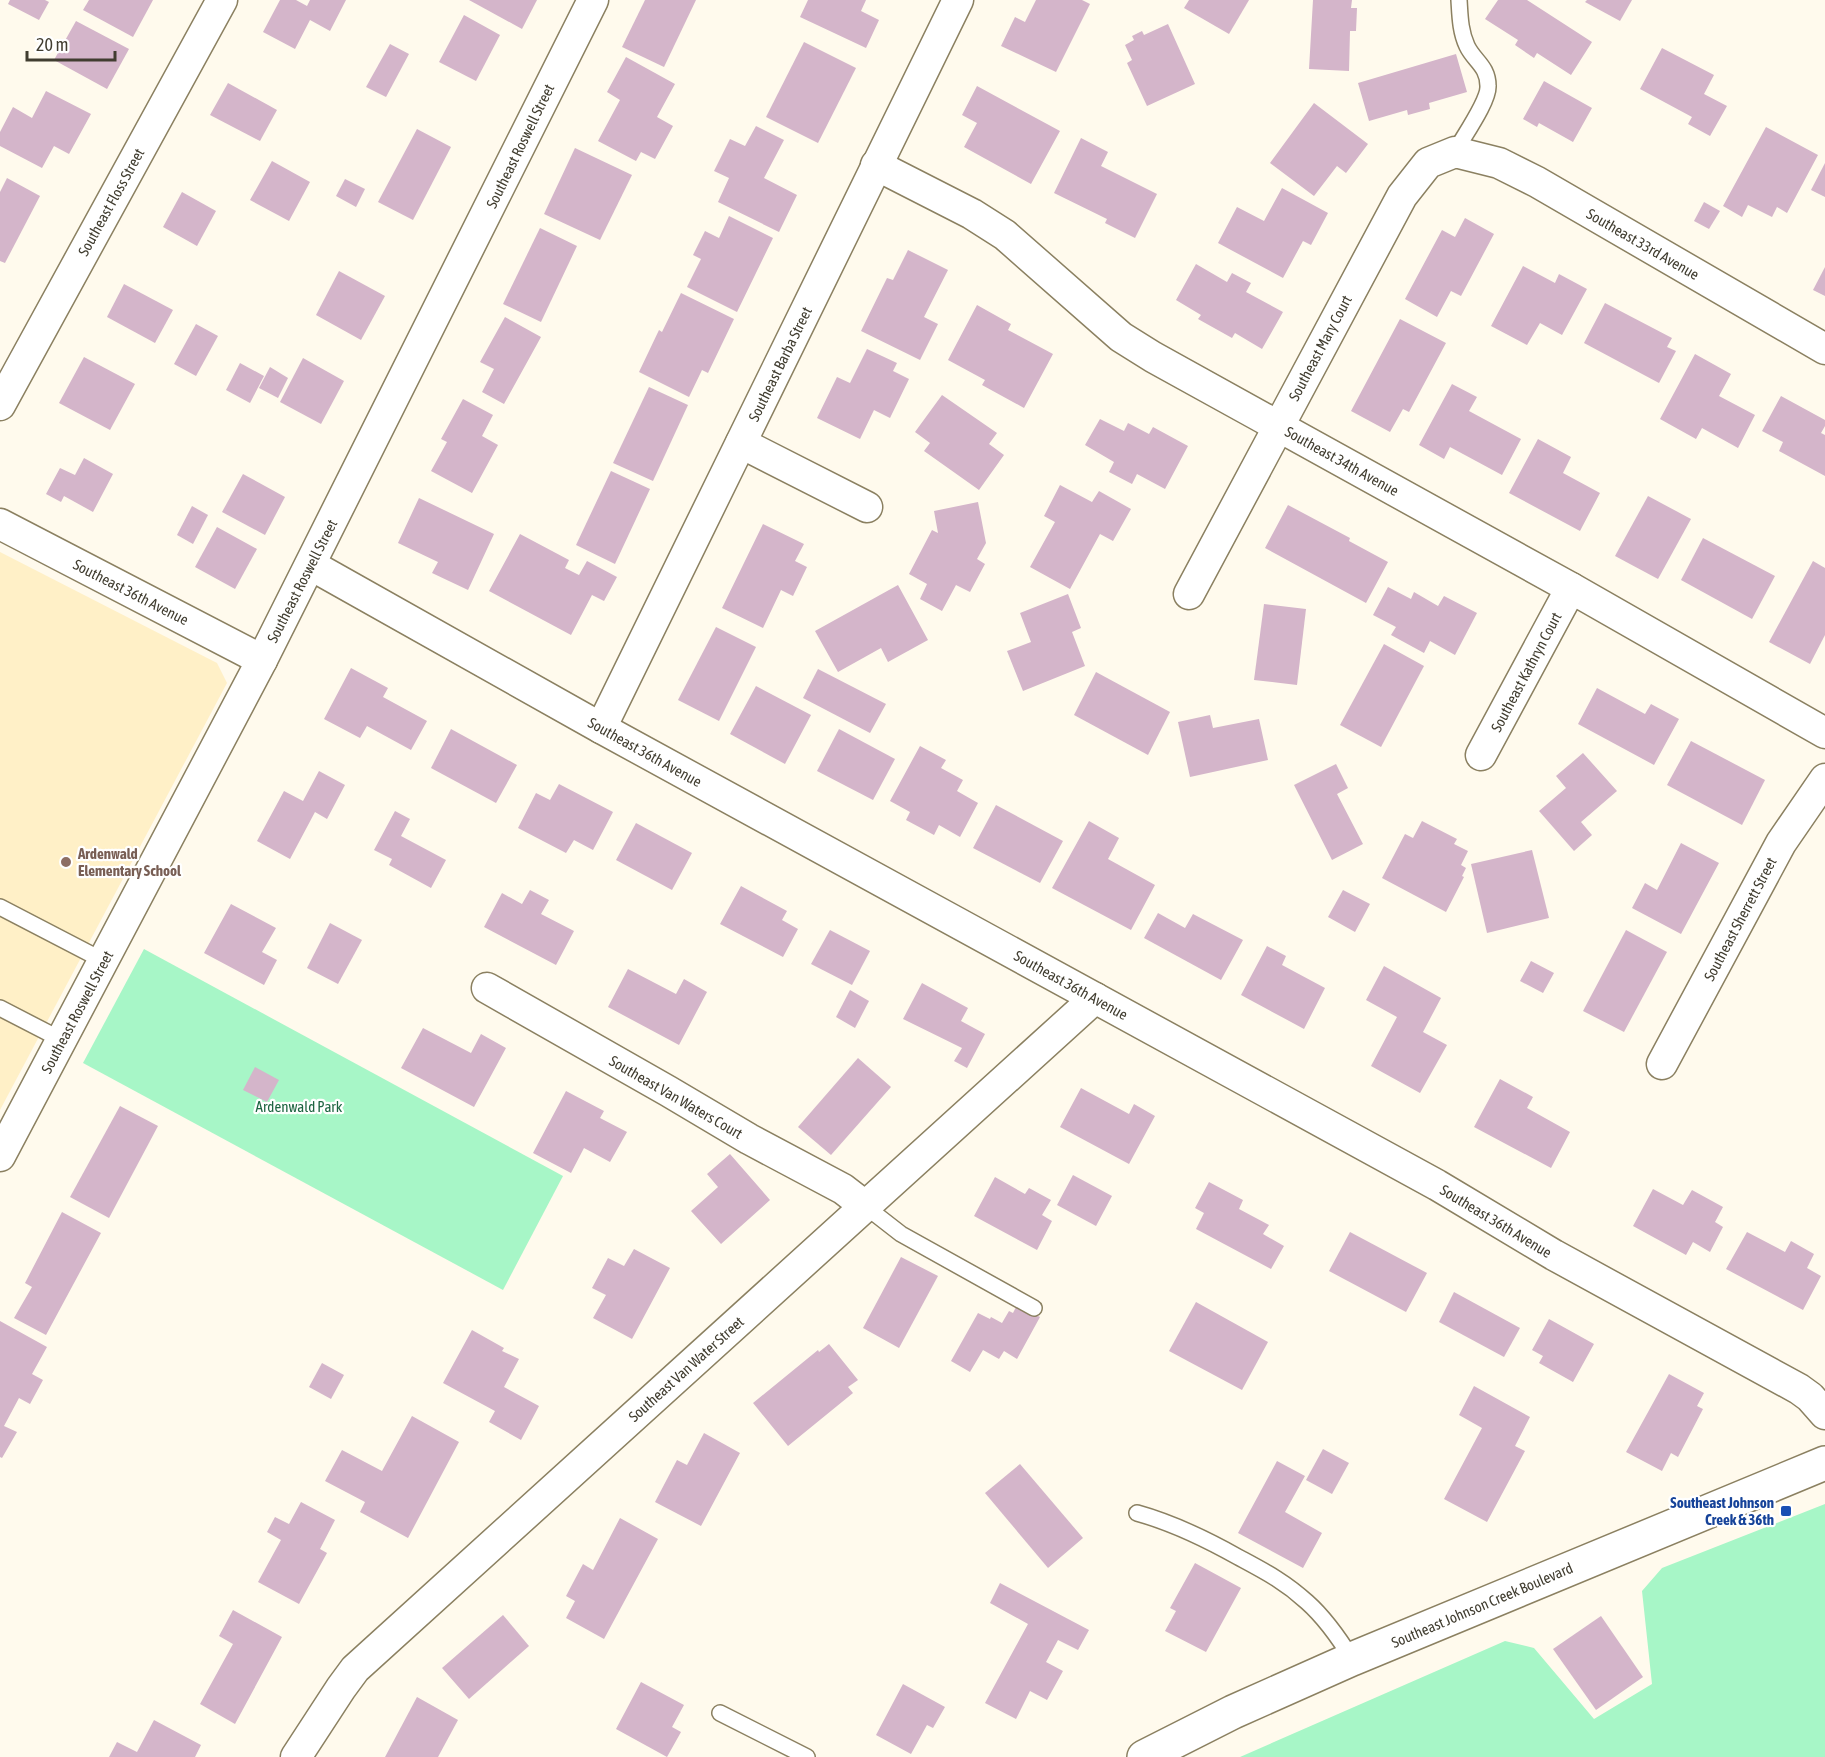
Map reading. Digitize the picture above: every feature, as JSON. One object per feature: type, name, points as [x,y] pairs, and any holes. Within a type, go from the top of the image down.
[{"type":"main road","name":"Southeast Johnson Creek Boulevard","points":[[1144,1757],[1233,1712],[1352,1659],[1825,1463]]},
{"type":"street","name":"Southeast Floss Street","points":[[0,405],[222,0]]},
{"type":"street","name":"Southeast Roswell Street","points":[[0,1156],[311,565],[592,0]]},
{"type":"street","name":"Southeast Barba Street","points":[[601,728],[958,0]]},
{"type":"street","name":"Southeast 33rd Avenue","points":[[1455,152],[1499,163],[1537,183],[1825,349]]},
{"type":"street","name":"Southeast Mary Court","points":[[1189,594],[1402,196],[1428,163],[1455,152]]},
{"type":"street","name":"Southeast 34th Avenue","points":[[876,165],[972,214],[1005,235],[1121,337],[1153,357],[1571,588],[1825,733]]},
{"type":"street","points":[[741,443],[867,507]]},
{"type":"street","name":"Southeast 36th Avenue","points":[[0,524],[262,660]]},
{"type":"street","name":"Southeast 36th Avenue","points":[[311,565],[601,728],[1437,1185],[1554,1255],[1799,1389],[1810,1397],[1825,1414]]},
{"type":"street","name":"Southeast Kathryn Court","points":[[1481,755],[1571,588]]},
{"type":"street","name":"Southeast Sherrett Street","points":[[1662,1064],[1781,843],[1825,779]]},
{"type":"street","name":"Southeast Van Waters Court","points":[[487,988],[749,1139],[843,1189],[865,1206]]},
{"type":"street","name":"Southeast Van Water Street","points":[[296,1757],[355,1670],[1095,998]]},
{"type":"lane","points":[[1455,152],[1483,103],[1488,87],[1484,67],[1467,47],[1460,26],[1459,0]]},
{"type":"lane","points":[[0,907],[104,961]]},
{"type":"lane","points":[[0,1008],[62,1040]]},
{"type":"lane","points":[[865,1206],[902,1234],[1034,1308]]},
{"type":"lane","points":[[1137,1513],[1161,1519],[1222,1548],[1280,1580],[1308,1603],[1332,1628],[1352,1659]]},
{"type":"lane","points":[[720,1713],[807,1757]]},
{"type":"shaded area","name":"Ardenwald Elementary School","points":[[0,552],[217,663],[227,683],[0,1110]]},
{"type":"green space","name":"Ardenwald Park","points":[[144,949],[563,1176],[503,1290],[83,1063]]},
{"type":"green space","points":[[1825,1504],[1825,1757],[1240,1757],[1505,1641],[1534,1648],[1594,1719],[1652,1684],[1642,1591],[1662,1568]]},
{"type":"building","points":[[10,0],[49,2],[39,20],[8,4]]},
{"type":"building","points":[[89,0],[153,0],[133,37],[83,10]]},
{"type":"building","points":[[280,0],[296,0],[307,6],[310,0],[346,0],[330,31],[310,20],[295,49],[263,32]]},
{"type":"building","points":[[469,0],[537,0],[522,29]]},
{"type":"building","points":[[645,0],[696,0],[664,67],[622,47]]},
{"type":"building","points":[[808,0],[866,0],[861,11],[879,20],[866,48],[800,17]]},
{"type":"building","points":[[1036,0],[1082,0],[1090,4],[1056,72],[1001,46],[1015,17],[1025,22]]},
{"type":"building","points":[[1189,0],[1249,0],[1229,34],[1184,8]]},
{"type":"building","points":[[1313,0],[1352,0],[1351,8],[1357,8],[1356,31],[1350,31],[1349,71],[1309,69]]},
{"type":"building","points":[[1498,0],[1527,0],[1592,42],[1571,75],[1537,53],[1534,58],[1515,45],[1518,40],[1485,19]]},
{"type":"building","points":[[1587,0],[1632,0],[1620,21],[1585,2]]},
{"type":"building","points":[[464,15],[500,35],[476,81],[439,62]]},
{"type":"building","points":[[76,21],[129,49],[107,89],[54,60]]},
{"type":"building","points":[[1168,24],[1195,84],[1147,106],[1127,63],[1132,60],[1125,45],[1134,40],[1132,36],[1142,31],[1144,35]]},
{"type":"building","points":[[804,42],[856,68],[818,143],[766,117]]},
{"type":"building","points":[[390,44],[409,54],[386,97],[366,87]]},
{"type":"building","points":[[1662,48],[1714,75],[1704,94],[1727,106],[1710,136],[1688,124],[1692,117],[1640,89]]},
{"type":"building","points":[[1456,54],[1467,92],[1429,103],[1430,109],[1408,115],[1407,110],[1369,121],[1358,83]]},
{"type":"building","points":[[626,57],[675,84],[657,117],[673,126],[655,159],[641,152],[636,161],[598,141],[620,100],[607,92]]},
{"type":"building","points":[[1544,81],[1592,108],[1573,142],[1539,123],[1537,127],[1523,119]]},
{"type":"building","points":[[228,83],[277,110],[260,141],[210,115]]},
{"type":"building","points":[[977,86],[1060,131],[1031,184],[964,147],[977,123],[962,115]]},
{"type":"building","points":[[46,91],[91,114],[69,154],[54,146],[42,168],[0,146],[0,132],[13,107],[32,118]]},
{"type":"building","points":[[1314,103],[1368,144],[1346,173],[1337,166],[1314,196],[1270,163]]},
{"type":"building","points":[[756,126],[784,140],[764,178],[797,195],[779,232],[718,202],[729,178],[714,171],[730,139],[745,146]]},
{"type":"building","points":[[1766,127],[1818,155],[1787,213],[1777,207],[1772,217],[1748,205],[1742,217],[1723,206]]},
{"type":"building","points":[[417,129],[451,147],[413,220],[378,202]]},
{"type":"building","points":[[1081,138],[1108,152],[1101,166],[1157,194],[1135,238],[1105,223],[1107,219],[1054,193]]},
{"type":"building","points":[[575,148],[632,175],[600,240],[544,214]]},
{"type":"building","points":[[272,161],[310,182],[289,221],[250,200]]},
{"type":"building","points":[[1825,163],[1825,197],[1811,190]]},
{"type":"building","points":[[7,178],[40,196],[5,263],[0,261],[0,192]]},
{"type":"building","points":[[345,179],[365,189],[356,207],[336,196]]},
{"type":"building","points":[[1282,188],[1328,213],[1311,245],[1303,241],[1283,278],[1218,243],[1237,207],[1264,221]]},
{"type":"building","points":[[182,192],[216,211],[197,246],[163,227]]},
{"type":"building","points":[[1704,202],[1720,211],[1709,229],[1694,221]]},
{"type":"building","points":[[729,216],[773,238],[737,312],[687,287],[701,259],[693,255],[705,231],[719,238]]},
{"type":"building","points":[[1465,218],[1494,234],[1461,296],[1451,291],[1437,317],[1405,299],[1442,230],[1455,237]]},
{"type":"building","points":[[540,228],[577,246],[541,322],[503,304]]},
{"type":"building","points":[[908,250],[948,270],[924,317],[938,324],[920,360],[861,331],[887,278],[893,280]]},
{"type":"building","points":[[1196,264],[1227,282],[1232,273],[1251,283],[1246,292],[1283,312],[1262,349],[1235,333],[1232,338],[1198,319],[1201,315],[1176,300]]},
{"type":"building","points":[[1523,266],[1555,283],[1559,274],[1587,289],[1562,335],[1540,323],[1527,345],[1491,326]]},
{"type":"building","points":[[1825,267],[1825,296],[1813,290]]},
{"type":"building","points":[[339,271],[385,296],[361,340],[316,315]]},
{"type":"building","points":[[124,284],[173,310],[155,343],[107,317]]},
{"type":"building","points":[[681,293],[734,319],[708,373],[702,370],[689,397],[639,372],[659,330],[662,332]]},
{"type":"building","points":[[1605,303],[1672,338],[1667,347],[1676,351],[1659,383],[1584,343]]},
{"type":"building","points":[[977,305],[1011,324],[1008,330],[1053,354],[1024,408],[982,385],[985,380],[948,360]]},
{"type":"building","points":[[505,317],[541,337],[504,404],[482,392],[494,369],[480,362]]},
{"type":"building","points":[[1400,319],[1446,343],[1409,412],[1403,409],[1390,432],[1351,411]]},
{"type":"building","points":[[196,324],[218,336],[196,376],[174,364]]},
{"type":"building","points":[[867,349],[897,363],[893,371],[909,379],[890,418],[874,410],[860,439],[817,418],[837,377],[850,383]]},
{"type":"building","points":[[1695,354],[1731,374],[1719,396],[1755,415],[1738,448],[1702,428],[1696,439],[1660,419]]},
{"type":"building","points":[[84,357],[135,384],[110,430],[59,403]]},
{"type":"building","points":[[303,358],[344,381],[321,424],[280,402]]},
{"type":"building","points":[[240,363],[264,376],[250,403],[226,390]]},
{"type":"building","points":[[270,367],[288,378],[278,398],[259,388]]},
{"type":"building","points":[[1452,384],[1477,397],[1469,411],[1521,439],[1502,475],[1450,447],[1444,459],[1419,445]]},
{"type":"building","points":[[649,387],[688,405],[653,481],[613,463]]},
{"type":"building","points":[[942,395],[997,433],[989,444],[1004,455],[979,490],[924,451],[930,443],[915,432]]},
{"type":"building","points":[[1781,396],[1825,420],[1821,433],[1825,435],[1825,476],[1779,451],[1783,442],[1762,431]]},
{"type":"building","points":[[463,399],[493,415],[482,436],[498,445],[472,493],[431,471],[447,442],[441,439]]},
{"type":"building","points":[[1100,419],[1124,431],[1128,423],[1149,434],[1153,427],[1188,446],[1165,489],[1137,474],[1132,484],[1109,472],[1114,462],[1085,445]]},
{"type":"building","points":[[1538,439],[1571,457],[1563,473],[1600,493],[1580,531],[1509,493]]},
{"type":"building","points":[[84,458],[113,474],[93,512],[64,496],[61,502],[46,494],[60,468],[75,475]]},
{"type":"building","points":[[611,471],[650,489],[615,564],[576,545]]},
{"type":"building","points":[[243,474],[285,497],[265,535],[222,512]]},
{"type":"building","points":[[1060,485],[1092,502],[1099,491],[1131,509],[1113,541],[1100,534],[1070,589],[1030,567],[1055,522],[1044,516]]},
{"type":"building","points":[[1648,496],[1691,519],[1658,579],[1615,556]]},
{"type":"building","points":[[419,498],[494,534],[468,590],[432,573],[438,562],[398,543]]},
{"type":"building","points":[[978,502],[986,543],[977,559],[985,564],[970,592],[956,585],[942,611],[920,599],[927,584],[909,574],[932,530],[938,533],[934,511]]},
{"type":"building","points":[[1288,505],[1350,538],[1349,541],[1388,562],[1366,603],[1265,548]]},
{"type":"building","points":[[192,506],[208,515],[193,544],[177,535]]},
{"type":"building","points":[[763,524],[804,544],[795,561],[807,567],[793,596],[781,590],[763,628],[722,608]]},
{"type":"building","points":[[217,527],[257,549],[235,589],[195,567]]},
{"type":"building","points":[[520,534],[569,560],[565,568],[579,575],[587,561],[617,577],[604,601],[592,595],[571,635],[489,591]]},
{"type":"building","points":[[1703,538],[1775,576],[1752,619],[1681,580]]},
{"type":"building","points":[[1813,561],[1825,568],[1825,635],[1810,664],[1769,642]]},
{"type":"building","points":[[898,585],[928,640],[888,662],[881,648],[838,672],[815,631]]},
{"type":"building","points":[[1388,587],[1411,599],[1414,592],[1438,606],[1444,596],[1477,613],[1455,655],[1430,641],[1424,653],[1391,635],[1396,627],[1373,615]]},
{"type":"building","points":[[1068,594],[1081,628],[1072,632],[1085,666],[1023,691],[1007,651],[1031,642],[1020,613]]},
{"type":"building","points":[[1264,604],[1306,609],[1297,685],[1254,680]]},
{"type":"building","points":[[716,627],[756,647],[719,721],[678,700]]},
{"type":"building","points":[[1384,644],[1424,666],[1381,747],[1340,725]]},
{"type":"building","points":[[351,668],[388,688],[383,697],[427,721],[411,750],[367,726],[360,738],[324,719]]},
{"type":"building","points":[[818,669],[886,704],[870,733],[803,698]]},
{"type":"building","points":[[1096,672],[1170,712],[1148,755],[1074,715]]},
{"type":"building","points":[[756,686],[811,715],[785,764],[730,734]]},
{"type":"building","points":[[1597,688],[1645,714],[1651,704],[1679,719],[1654,765],[1578,724]]},
{"type":"building","points":[[1210,715],[1213,728],[1259,719],[1268,760],[1190,777],[1178,722]]},
{"type":"building","points":[[451,729],[517,765],[496,803],[431,768]]},
{"type":"building","points":[[839,729],[895,759],[873,800],[817,771]]},
{"type":"building","points":[[1691,741],[1765,780],[1742,825],[1667,785]]},
{"type":"building","points":[[920,746],[946,760],[941,768],[963,780],[957,791],[978,803],[960,837],[939,825],[934,835],[906,820],[910,812],[890,801]]},
{"type":"building","points":[[1583,753],[1617,791],[1581,822],[1592,835],[1574,851],[1539,811],[1566,788],[1556,776]]},
{"type":"building","points":[[1336,764],[1348,788],[1337,794],[1363,844],[1332,860],[1294,785]]},
{"type":"building","points":[[319,771],[345,785],[327,819],[315,812],[290,859],[257,841],[284,791],[303,801]]},
{"type":"building","points":[[559,784],[613,812],[593,850],[574,840],[566,853],[518,828],[536,793],[550,800]]},
{"type":"building","points":[[996,805],[1063,841],[1040,883],[973,848]]},
{"type":"building","points":[[395,811],[410,819],[401,836],[446,860],[431,888],[389,865],[392,859],[374,850]]},
{"type":"building","points":[[1089,821],[1119,838],[1108,859],[1155,885],[1131,930],[1052,888]]},
{"type":"building","points":[[1422,821],[1457,839],[1454,844],[1468,851],[1461,865],[1466,868],[1462,876],[1464,877],[1446,912],[1382,878],[1405,834],[1413,838]]},
{"type":"building","points":[[636,823],[692,853],[672,890],[616,860]]},
{"type":"building","points":[[1681,843],[1719,863],[1681,934],[1632,908],[1645,883],[1657,890]]},
{"type":"building","points":[[1532,850],[1549,918],[1487,933],[1471,864]]},
{"type":"building","points":[[741,886],[787,911],[782,920],[798,929],[783,957],[720,924]]},
{"type":"building","points":[[530,890],[549,900],[541,914],[574,931],[556,965],[484,927],[502,893],[522,904]]},
{"type":"building","points":[[1343,890],[1370,904],[1355,932],[1328,917]]},
{"type":"building","points":[[231,904],[276,928],[262,952],[277,960],[264,985],[204,953]]},
{"type":"building","points":[[1158,913],[1185,928],[1193,914],[1243,940],[1221,980],[1144,938]]},
{"type":"building","points":[[330,923],[362,940],[338,984],[307,968]]},
{"type":"building","points":[[830,930],[870,951],[852,985],[811,964]]},
{"type":"building","points":[[1626,930],[1667,952],[1624,1032],[1583,1011]]},
{"type":"building","points":[[1267,946],[1286,956],[1282,965],[1325,988],[1304,1029],[1241,995]]},
{"type":"building","points":[[1531,961],[1554,973],[1543,993],[1520,981]]},
{"type":"building","points":[[1384,966],[1441,998],[1423,1032],[1447,1045],[1420,1093],[1371,1066],[1397,1017],[1366,1000]]},
{"type":"building","points":[[628,969],[676,994],[684,979],[707,992],[679,1045],[608,1007]]},
{"type":"building","points":[[922,983],[968,1008],[961,1021],[985,1034],[967,1068],[954,1061],[962,1048],[903,1019]]},
{"type":"building","points":[[850,990],[869,1001],[855,1028],[836,1017]]},
{"type":"building","points":[[423,1028],[471,1053],[481,1034],[506,1048],[474,1107],[401,1068]]},
{"type":"building","points":[[858,1058],[891,1087],[831,1155],[798,1127]]},
{"type":"building","points":[[255,1067],[279,1080],[267,1102],[243,1090]]},
{"type":"building","points":[[1500,1079],[1533,1097],[1527,1108],[1570,1132],[1551,1168],[1474,1127]]},
{"type":"building","points":[[1081,1088],[1129,1114],[1134,1104],[1155,1116],[1129,1164],[1060,1127]]},
{"type":"building","points":[[566,1091],[604,1111],[600,1118],[627,1132],[610,1162],[584,1148],[571,1173],[533,1153]]},
{"type":"building","points":[[120,1106],[158,1126],[109,1218],[70,1197]]},
{"type":"building","points":[[730,1154],[770,1200],[721,1244],[691,1211],[718,1187],[707,1174]]},
{"type":"building","points":[[1073,1175],[1112,1196],[1096,1226],[1057,1205]]},
{"type":"building","points":[[995,1177],[1025,1194],[1029,1188],[1051,1200],[1042,1215],[1052,1221],[1037,1250],[974,1216]]},
{"type":"building","points":[[1209,1182],[1243,1200],[1239,1209],[1269,1225],[1263,1234],[1284,1246],[1271,1269],[1196,1229],[1204,1213],[1195,1208]]},
{"type":"building","points":[[1653,1189],[1683,1205],[1692,1190],[1723,1207],[1715,1222],[1723,1227],[1710,1252],[1693,1242],[1686,1255],[1633,1226]]},
{"type":"building","points":[[62,1212],[101,1233],[46,1335],[14,1318],[32,1287],[25,1283]]},
{"type":"building","points":[[1350,1232],[1427,1273],[1406,1312],[1329,1271]]},
{"type":"building","points":[[1747,1232],[1785,1252],[1791,1241],[1814,1254],[1807,1268],[1821,1276],[1803,1310],[1726,1269]]},
{"type":"building","points":[[634,1249],[670,1268],[632,1339],[593,1318],[606,1295],[592,1288],[608,1258],[624,1266]]},
{"type":"building","points":[[901,1257],[938,1276],[899,1348],[863,1328]]},
{"type":"building","points":[[1454,1292],[1520,1328],[1504,1357],[1439,1322]]},
{"type":"building","points":[[1196,1302],[1268,1342],[1242,1390],[1169,1351]]},
{"type":"building","points":[[1017,1305],[1040,1317],[1017,1359],[1004,1351],[999,1359],[983,1350],[970,1372],[951,1361],[978,1313],[1002,1323],[1009,1311],[1013,1313]]},
{"type":"building","points":[[1549,1319],[1594,1344],[1573,1382],[1539,1363],[1543,1356],[1532,1350]]},
{"type":"building","points":[[0,1321],[47,1347],[32,1374],[43,1380],[30,1404],[19,1398],[4,1426],[17,1432],[2,1458],[0,1457]]},
{"type":"building","points":[[472,1330],[504,1348],[502,1351],[519,1359],[504,1387],[539,1406],[521,1440],[489,1422],[495,1411],[443,1383]]},
{"type":"building","points":[[829,1344],[858,1380],[848,1387],[853,1393],[788,1446],[753,1403],[818,1350],[819,1352]]},
{"type":"building","points":[[322,1363],[344,1375],[331,1399],[309,1387]]},
{"type":"building","points":[[1669,1374],[1704,1393],[1697,1406],[1703,1409],[1678,1457],[1671,1453],[1662,1471],[1626,1452]]},
{"type":"building","points":[[1474,1386],[1530,1417],[1515,1446],[1525,1451],[1487,1522],[1444,1499],[1482,1428],[1459,1415]]},
{"type":"building","points":[[412,1416],[459,1442],[408,1538],[360,1512],[365,1502],[325,1481],[342,1450],[382,1471]]},
{"type":"building","points":[[704,1433],[740,1453],[701,1526],[655,1502],[677,1460],[687,1465]]},
{"type":"building","points":[[1323,1449],[1349,1463],[1332,1494],[1306,1480]]},
{"type":"building","points":[[1277,1461],[1305,1476],[1285,1512],[1322,1533],[1303,1568],[1238,1533]]},
{"type":"building","points":[[1020,1464],[1083,1538],[1048,1568],[985,1493]]},
{"type":"building","points":[[301,1502],[335,1520],[320,1549],[327,1553],[299,1604],[258,1582],[281,1540],[267,1532],[275,1517],[289,1524]]},
{"type":"building","points":[[620,1518],[658,1539],[604,1639],[566,1618],[575,1601],[566,1596],[583,1564],[593,1570]]},
{"type":"building","points":[[1195,1563],[1241,1588],[1206,1652],[1165,1631],[1176,1611],[1170,1608]]},
{"type":"building","points":[[1000,1583],[1089,1630],[1078,1650],[1058,1640],[1046,1662],[1063,1671],[1047,1700],[1030,1691],[1016,1719],[985,1703],[1028,1624],[990,1603]]},
{"type":"building","points":[[233,1610],[282,1637],[235,1724],[200,1704],[233,1644],[219,1636]]},
{"type":"building","points":[[503,1615],[529,1646],[469,1699],[442,1668]]},
{"type":"building","points":[[1601,1616],[1643,1677],[1596,1710],[1553,1649]]},
{"type":"building","points":[[641,1682],[684,1705],[672,1727],[681,1732],[667,1757],[616,1729]]},
{"type":"building","points":[[903,1684],[945,1707],[933,1728],[927,1725],[911,1754],[876,1735]]},
{"type":"building","points":[[417,1697],[458,1720],[438,1757],[385,1757]]},
{"type":"building","points":[[154,1720],[201,1745],[195,1757],[109,1757],[117,1742],[137,1752]]},
{"type":"place","name":"Ardenwald Elementary School","points":[[66,862]]},
{"type":"place","name":"Southeast Johnson Creek & 36th","points":[[1786,1511]]}]
